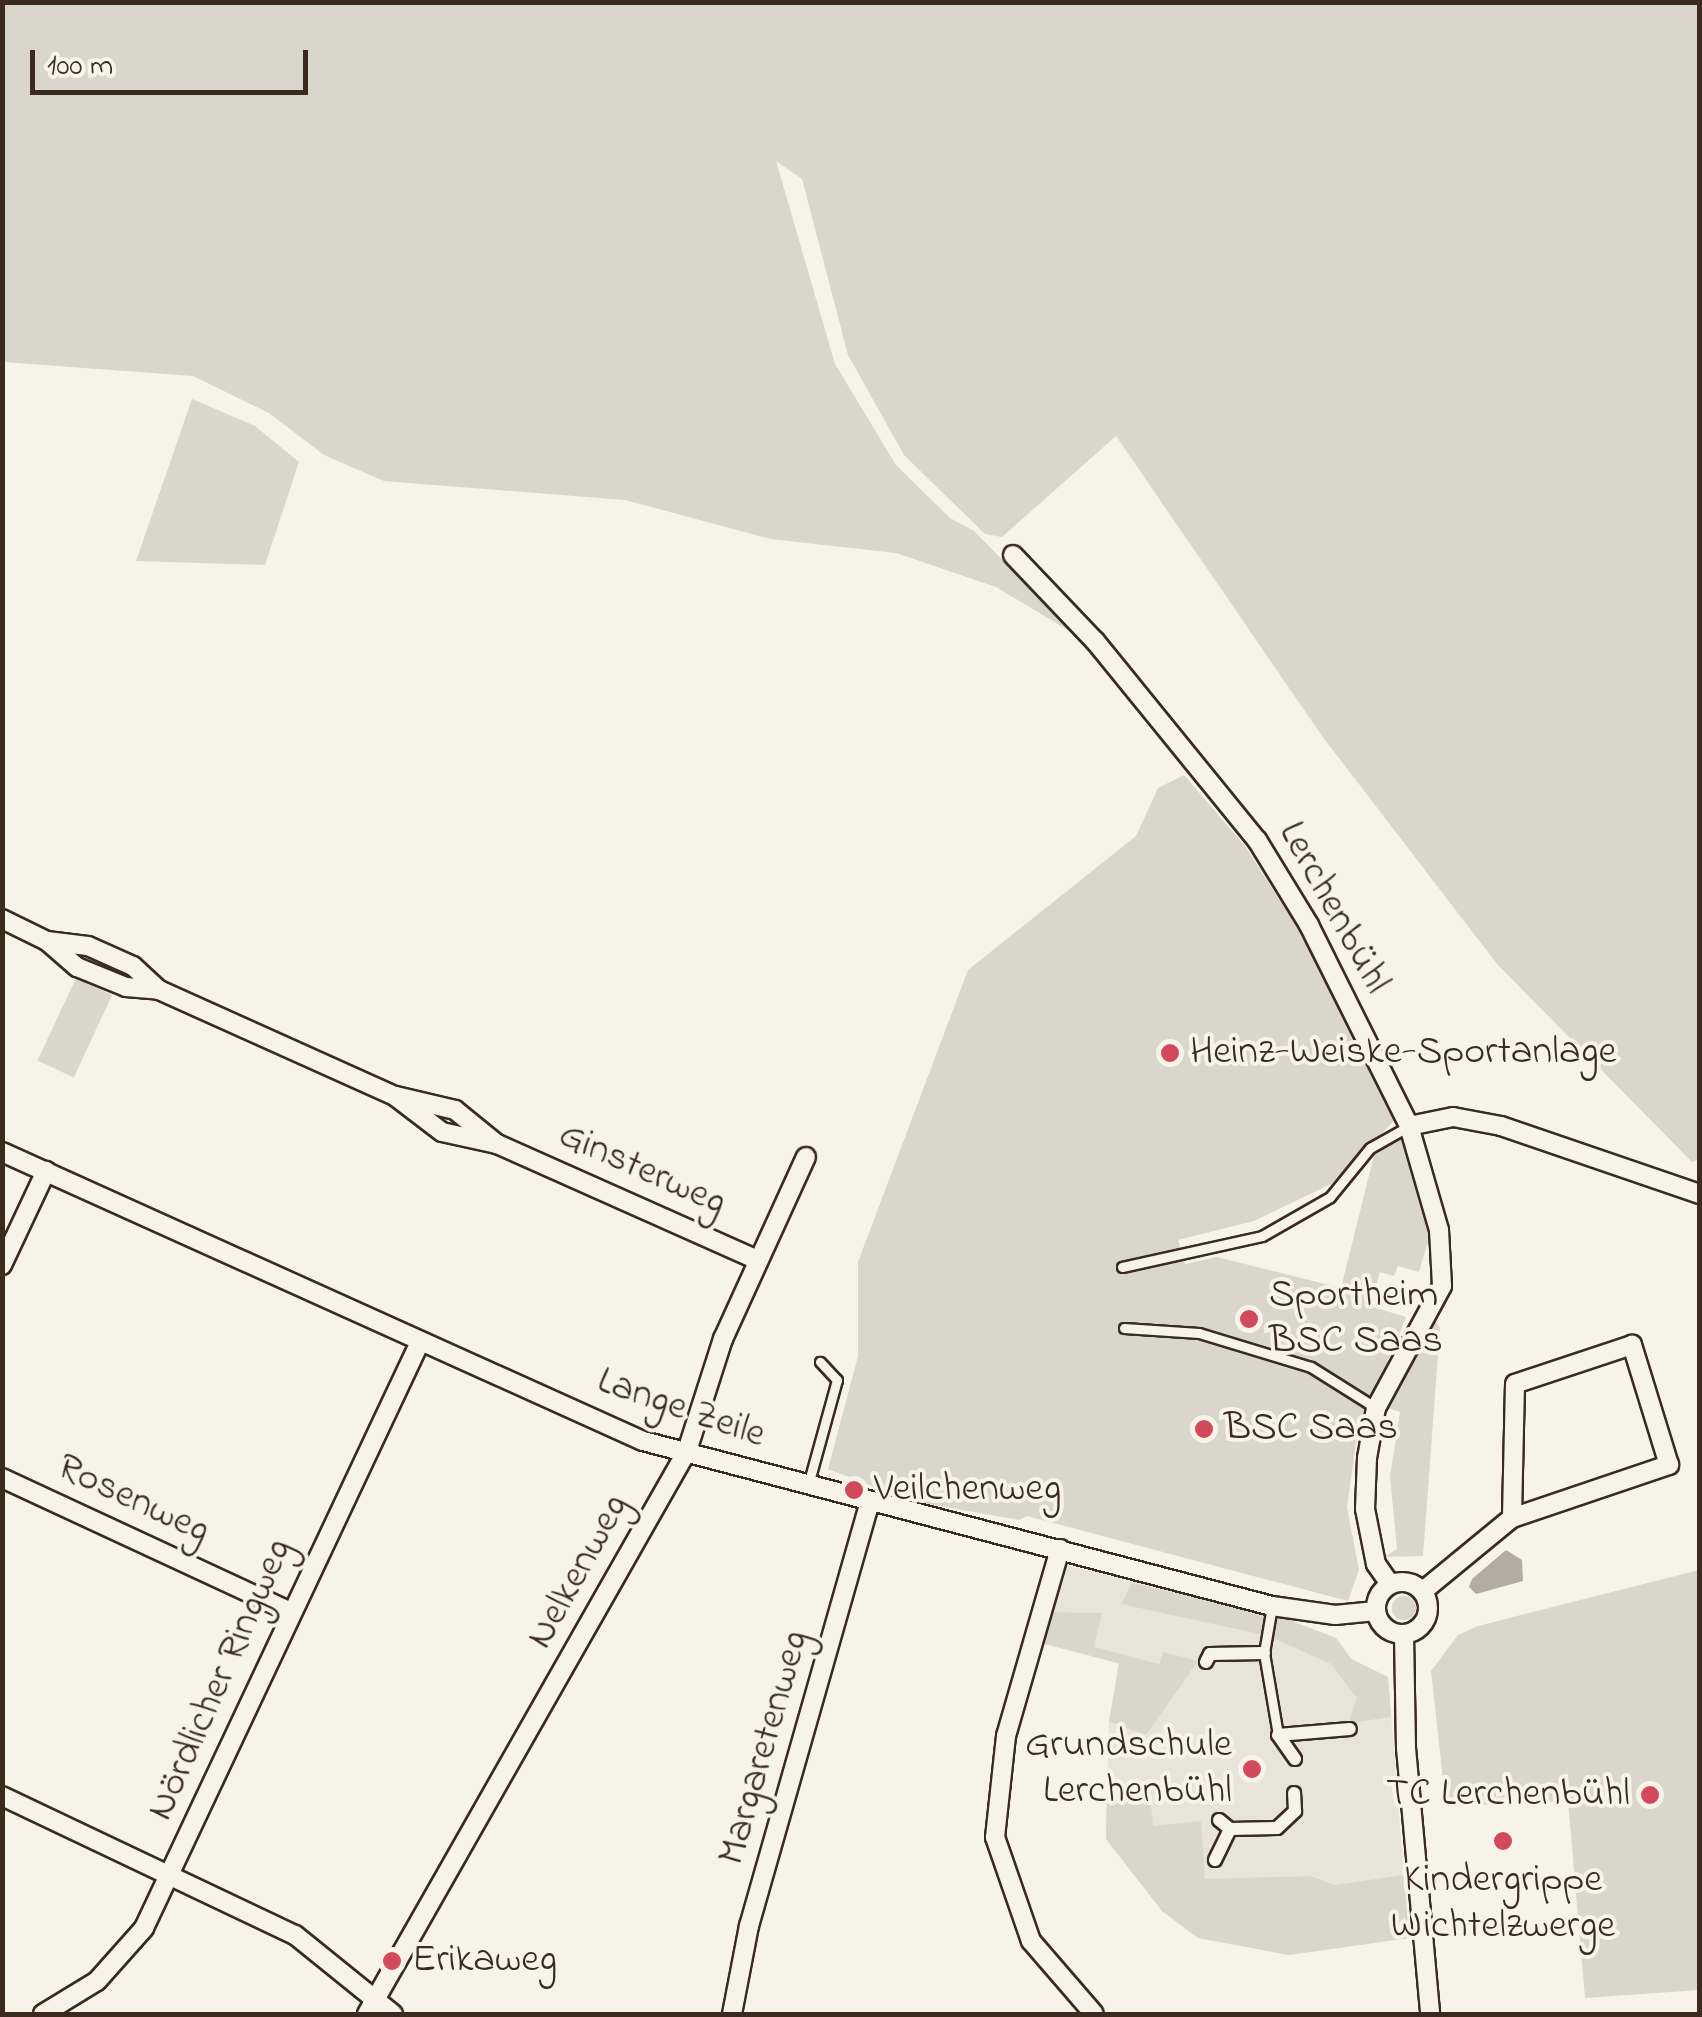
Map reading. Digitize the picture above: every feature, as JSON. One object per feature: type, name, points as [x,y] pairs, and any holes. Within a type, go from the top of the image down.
[{"type":"street","name":"Lerchenbühl","points":[[1013,555],[1095,640],[1257,840],[1309,926],[1409,1126],[1440,1230],[1442,1286],[1376,1408],[1365,1509],[1376,1564],[1390,1584]]},
{"type":"street","name":"Ginsterweg","points":[[2,919],[47,941],[103,953],[133,966],[159,990],[394,1096],[442,1132],[496,1144],[758,1260]]},
{"type":"street","points":[[1409,1126],[1453,1117],[1502,1126],[1700,1194]]},
{"type":"street","name":"Lange Zeile","points":[[2,1152],[642,1441],[808,1488],[1272,1606],[1335,1615],[1376,1611]]},
{"type":"street","name":"Nelkenweg","points":[[371,2009],[687,1451],[722,1339],[806,1157]]},
{"type":"street","points":[[2,1265],[46,1171]]},
{"type":"street","name":"Nördlicher Ringweg","points":[[44,2014],[108,1968],[144,1928],[288,1611],[420,1342]]},
{"type":"street","points":[[1423,1592],[1512,1518],[1670,1464],[1632,1345],[1514,1384],[1512,1518]]},
{"type":"street","name":"Rosenweg","points":[[2,1478],[288,1611]]},
{"type":"street","name":"Margaretenweg","points":[[732,2014],[749,1926],[870,1502]]},
{"type":"street","points":[[1060,1549],[1006,1736],[995,1837],[1031,1941],[1094,2014]]},
{"type":"street","points":[[1404,1634],[1385,1628],[1376,1611],[1390,1584],[1408,1582],[1423,1592]]},
{"type":"street","points":[[1404,1634],[1425,1620],[1423,1592]]},
{"type":"street","points":[[1404,1634],[1430,2014]]},
{"type":"street","points":[[1206,1662],[1210,1654],[1264,1653]]},
{"type":"street","points":[[1278,1735],[1350,1729]]},
{"type":"street","points":[[1278,1735],[1295,1759]]},
{"type":"street","points":[[1215,1860],[1224,1824],[1277,1828],[1295,1812],[1294,1792]]},
{"type":"street","points":[[2,1796],[172,1872],[295,1936],[371,2009],[393,2014]]},
{"type":"lane","points":[[1122,1267],[1262,1236],[1330,1197],[1370,1148],[1409,1126]]},
{"type":"lane","points":[[1124,1328],[1199,1333],[1311,1368],[1376,1408]]},
{"type":"lane","points":[[808,1488],[837,1380],[820,1362]]},
{"type":"lane","points":[[1272,1606],[1264,1653],[1278,1735]]},
{"type":"shaded area","points":[[2,3],[1699,3],[1699,1159],[1692,1162],[1497,964],[1322,736],[1116,436],[1002,537],[985,534],[904,455],[848,355],[802,179],[776,161],[835,364],[896,465],[950,518],[974,531],[1076,635],[996,587],[896,553],[771,539],[625,500],[384,481],[324,455],[269,413],[193,376],[3,362]]},
{"type":"shaded area","points":[[192,399],[255,426],[299,462],[265,565],[136,561]]},
{"type":"shaded area","points":[[1184,775],[1245,846],[1298,929],[1397,1118],[1331,1184],[1254,1221],[1178,1240],[1185,1264],[1217,1257],[1341,1288],[1374,1155],[1406,1135],[1429,1238],[1419,1272],[1398,1266],[1394,1276],[1380,1272],[1370,1306],[1406,1317],[1357,1436],[1347,1507],[1359,1570],[1348,1601],[1027,1516],[1019,1520],[911,1501],[828,1469],[858,1356],[858,1262],[968,970],[1136,836],[1158,788]]},
{"type":"shaded area","points":[[76,978],[112,995],[74,1077],[38,1060]]},
{"type":"shaded area","points":[[1435,1320],[1440,1328],[1423,1556],[1384,1557],[1397,1549],[1390,1476],[1400,1412],[1385,1407]]},
{"type":"shaded area","points":[[1506,1550],[1522,1560],[1523,1581],[1476,1594],[1469,1587],[1472,1579]]},
{"type":"shaded area","name":"Grundschule Lerchenbühl","points":[[1066,1565],[1281,1617],[1336,1638],[1351,1659],[1388,1677],[1409,1938],[1289,1955],[1198,1938],[1162,1911],[1106,1839],[1109,1721],[1120,1664],[1041,1643]]},
{"type":"shaded area","points":[[1699,1570],[1699,1990],[1585,1998],[1568,1801],[1446,1807],[1431,1671],[1458,1635],[1478,1626]]},
{"type":"shaded area","points":[[1132,1583],[1281,1617],[1336,1638],[1351,1659],[1388,1677],[1391,1717],[1349,1723],[1357,1698],[1331,1664],[1269,1636],[1121,1604]]},
{"type":"shaded area","points":[[1404,1596],[1416,1608],[1404,1620],[1392,1608]]},
{"type":"shaded area","points":[[1050,1612],[1102,1613],[1094,1647],[1159,1664],[1163,1652],[1198,1661],[1146,1735],[1109,1721],[1119,1663],[1041,1643]]},
{"type":"shaded area","points":[[1107,1790],[1150,1792],[1153,1826],[1201,1821],[1205,1879],[1310,1876],[1335,1885],[1404,1875],[1409,1938],[1289,1955],[1198,1938],[1162,1911],[1106,1839]]},
{"type":"place","name":"Heinz-Weiske-Sportanlage","points":[[1170,1053]]},
{"type":"place","name":"Sportheim BSC Saas","points":[[1249,1319]]},
{"type":"place","name":"BSC Saas","points":[[1204,1429]]},
{"type":"place","name":"Veilchenweg","points":[[854,1490]]},
{"type":"place","name":"Grundschule Lerchenbühl","points":[[1252,1769]]},
{"type":"place","name":"TC Lerchenbühl","points":[[1650,1795]]},
{"type":"place","name":"Kindergrippe Wichtelzwerge","points":[[1503,1841]]},
{"type":"place","name":"Erikaweg","points":[[392,1961]]}]
